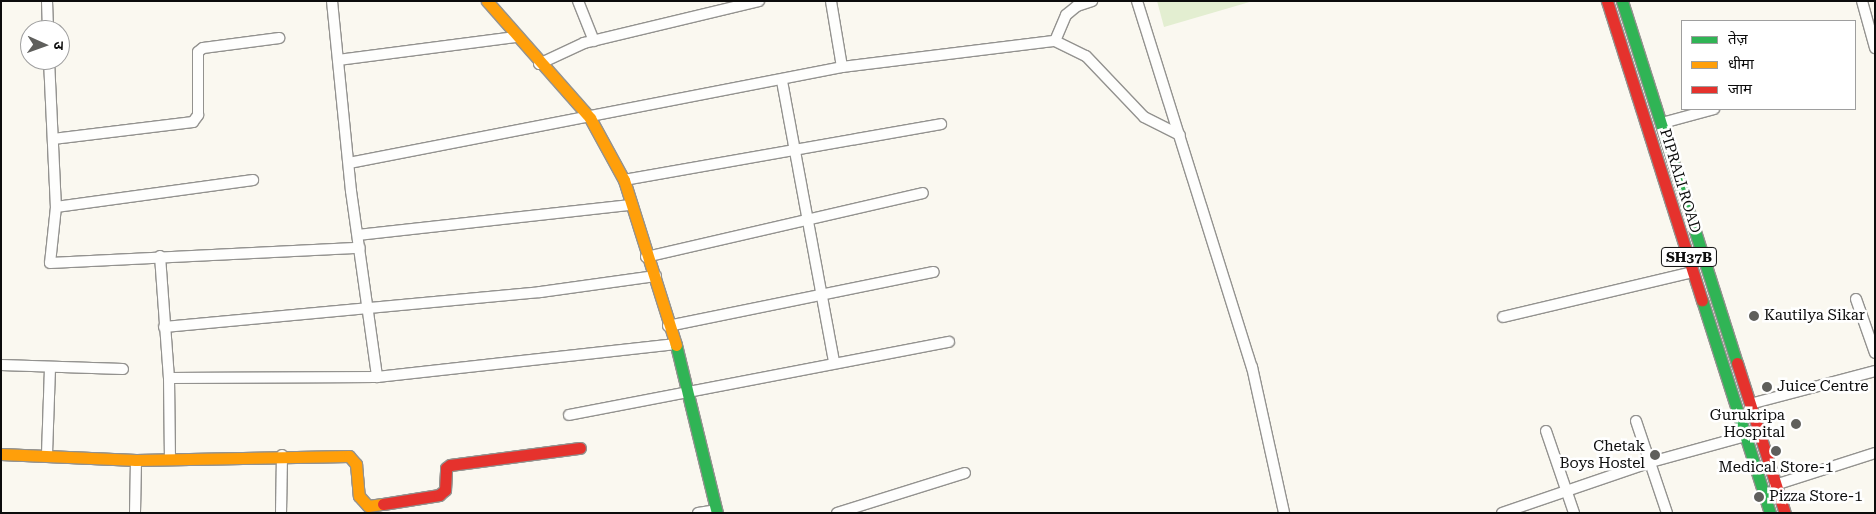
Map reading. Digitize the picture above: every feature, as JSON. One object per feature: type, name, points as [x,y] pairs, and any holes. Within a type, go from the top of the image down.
[{"type":"street","points":[[47,1],[48,20]]},
{"type":"street","points":[[332,1],[349,163],[370,310],[377,377]]},
{"type":"street","points":[[487,1],[539,64],[590,118],[624,180],[646,257],[656,276],[668,326],[676,344],[717,511],[698,513]]},
{"type":"street","points":[[578,1],[594,41]]},
{"type":"street","points":[[539,64],[594,41],[759,1]]},
{"type":"street","points":[[831,1],[842,67]]},
{"type":"street","points":[[1055,41],[1066,15],[1077,6],[1092,1]]},
{"type":"street","points":[[1136,1],[1252,367],[1284,513]]},
{"type":"street","name":"PIPRALI ROAD","points":[[1607,1],[1770,513]]},
{"type":"street","points":[[1622,1],[1785,513]]},
{"type":"street","points":[[1862,1],[1875,48]]},
{"type":"street","points":[[338,60],[516,37]]},
{"type":"street","points":[[53,139],[193,122],[197,120],[199,110],[198,52],[202,48],[278,38]]},
{"type":"street","points":[[349,163],[782,81],[842,67],[1055,41],[1086,56],[1144,117],[1180,135]]},
{"type":"street","points":[[50,70],[56,207],[50,263],[160,256],[360,248]]},
{"type":"street","points":[[782,81],[834,362]]},
{"type":"street","points":[[1662,123],[1710,110]]},
{"type":"street","points":[[624,180],[941,124]]},
{"type":"street","points":[[56,207],[253,180]]},
{"type":"street","points":[[646,257],[923,193]]},
{"type":"street","points":[[358,236],[630,204]]},
{"type":"street","points":[[160,256],[169,378],[170,458]]},
{"type":"street","points":[[668,326],[934,272]]},
{"type":"street","points":[[1503,317],[1693,272]]},
{"type":"street","points":[[164,328],[370,310],[540,292],[656,276]]},
{"type":"street","points":[[1856,299],[1875,353]]},
{"type":"street","points":[[569,415],[689,394],[834,362],[949,342]]},
{"type":"street","points":[[169,378],[377,377],[676,344]]},
{"type":"street","points":[[1,365],[123,369]]},
{"type":"street","points":[[47,454],[50,368]]},
{"type":"street","points":[[1750,404],[1875,371]]},
{"type":"street","points":[[1636,421],[1667,513]]},
{"type":"street","points":[[1546,431],[1574,513]]},
{"type":"street","points":[[1502,513],[1568,492],[1651,462],[1758,432]]},
{"type":"street","points":[[1,454],[47,454],[136,460],[282,455],[349,456],[356,464],[359,496],[368,506],[439,495],[445,490],[446,468],[450,465],[580,448]]},
{"type":"street","points":[[1775,485],[1875,453]]},
{"type":"street","points":[[281,513],[282,455]]},
{"type":"street","points":[[135,513],[136,460]]},
{"type":"street","points":[[837,513],[863,509],[965,473]]},
{"type":"green space","points":[[1157,1],[1253,1],[1164,27]]},
{"type":"traffic: fast","points":[[1622,1],[1737,363]]},
{"type":"traffic: fast","points":[[1702,300],[1770,513]]},
{"type":"traffic: fast","points":[[676,345],[717,513]]},
{"type":"traffic: slow","points":[[487,1],[590,118],[624,180],[676,345]]},
{"type":"traffic: slow","points":[[1,454],[136,460],[349,456],[356,464],[359,496],[368,506],[383,504]]},
{"type":"traffic: jam","points":[[1607,1],[1702,300]]},
{"type":"traffic: jam","points":[[1737,363],[1785,513]]},
{"type":"traffic: jam","points":[[383,504],[439,495],[445,490],[446,468],[450,465],[580,448]]},
{"type":"place","name":"Kautilya Sikar","points":[[1754,316]]},
{"type":"place","name":"Juice Centre","points":[[1767,387]]},
{"type":"place","name":"Gurukripa Hospital","points":[[1796,424]]},
{"type":"place","name":"Medical Store-1","points":[[1776,451]]},
{"type":"place","name":"Chetak Boys Hostel","points":[[1655,455]]},
{"type":"place","name":"Pizza Store-1","points":[[1759,497]]}]
